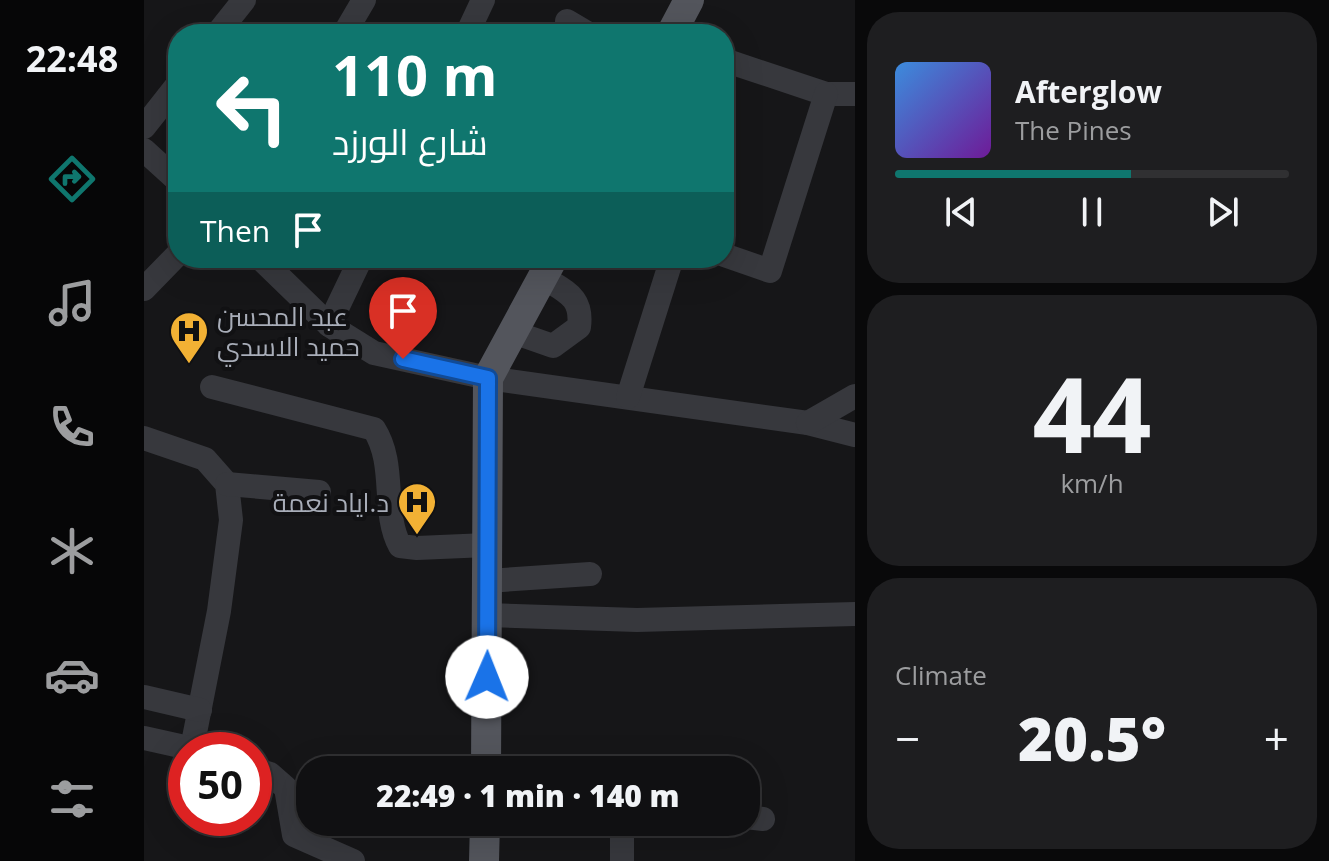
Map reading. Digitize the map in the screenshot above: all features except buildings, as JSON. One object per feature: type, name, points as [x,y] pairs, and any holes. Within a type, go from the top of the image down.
[{"type":"main road","points":[[676,24],[689,0]]},
{"type":"main road","points":[[486,756],[488,378],[547,268]]},
{"type":"main road","points":[[484,861],[485,836]]},
{"type":"street","points":[[225,24],[244,0]]},
{"type":"street","points":[[350,24],[364,0]]},
{"type":"street","points":[[472,24],[483,0]]},
{"type":"street","points":[[567,21],[572,24]]},
{"type":"street","points":[[734,63],[826,94],[855,94]]},
{"type":"street","points":[[734,258],[770,271],[826,94]]},
{"type":"street","points":[[144,127],[168,97]]},
{"type":"street","points":[[144,150],[168,172]]},
{"type":"street","points":[[144,289],[168,264]]},
{"type":"street","points":[[270,268],[329,325],[374,353],[488,378],[808,423],[855,435]]},
{"type":"street","points":[[329,325],[356,268]]},
{"type":"street","points":[[513,332],[553,346],[579,327],[581,313],[576,299],[549,268]]},
{"type":"street","points":[[628,397],[669,268]]},
{"type":"street","points":[[212,387],[374,429],[386,456],[393,533],[400,546],[487,545]]},
{"type":"street","points":[[808,423],[855,396]]},
{"type":"street","points":[[144,438],[205,459],[227,484],[231,520],[219,611],[197,732]]},
{"type":"street","points":[[227,484],[319,492]]},
{"type":"street","points":[[487,581],[590,574]]},
{"type":"street","points":[[488,615],[637,620],[855,614]]},
{"type":"street","points":[[144,697],[200,710]]},
{"type":"street","points":[[144,738],[168,743]]},
{"type":"street","points":[[272,776],[286,788],[297,861]]},
{"type":"street","points":[[294,835],[353,861]]},
{"type":"street","points":[[622,836],[622,861]]},
{"type":"place","name":"عبد المحسن حميد الاسدي","points":[[189,365]]},
{"type":"place","name":"د.اياد نعمة","points":[[417,536]]},
{"type":"route","points":[[403,359],[488,378],[487,677]]}]
